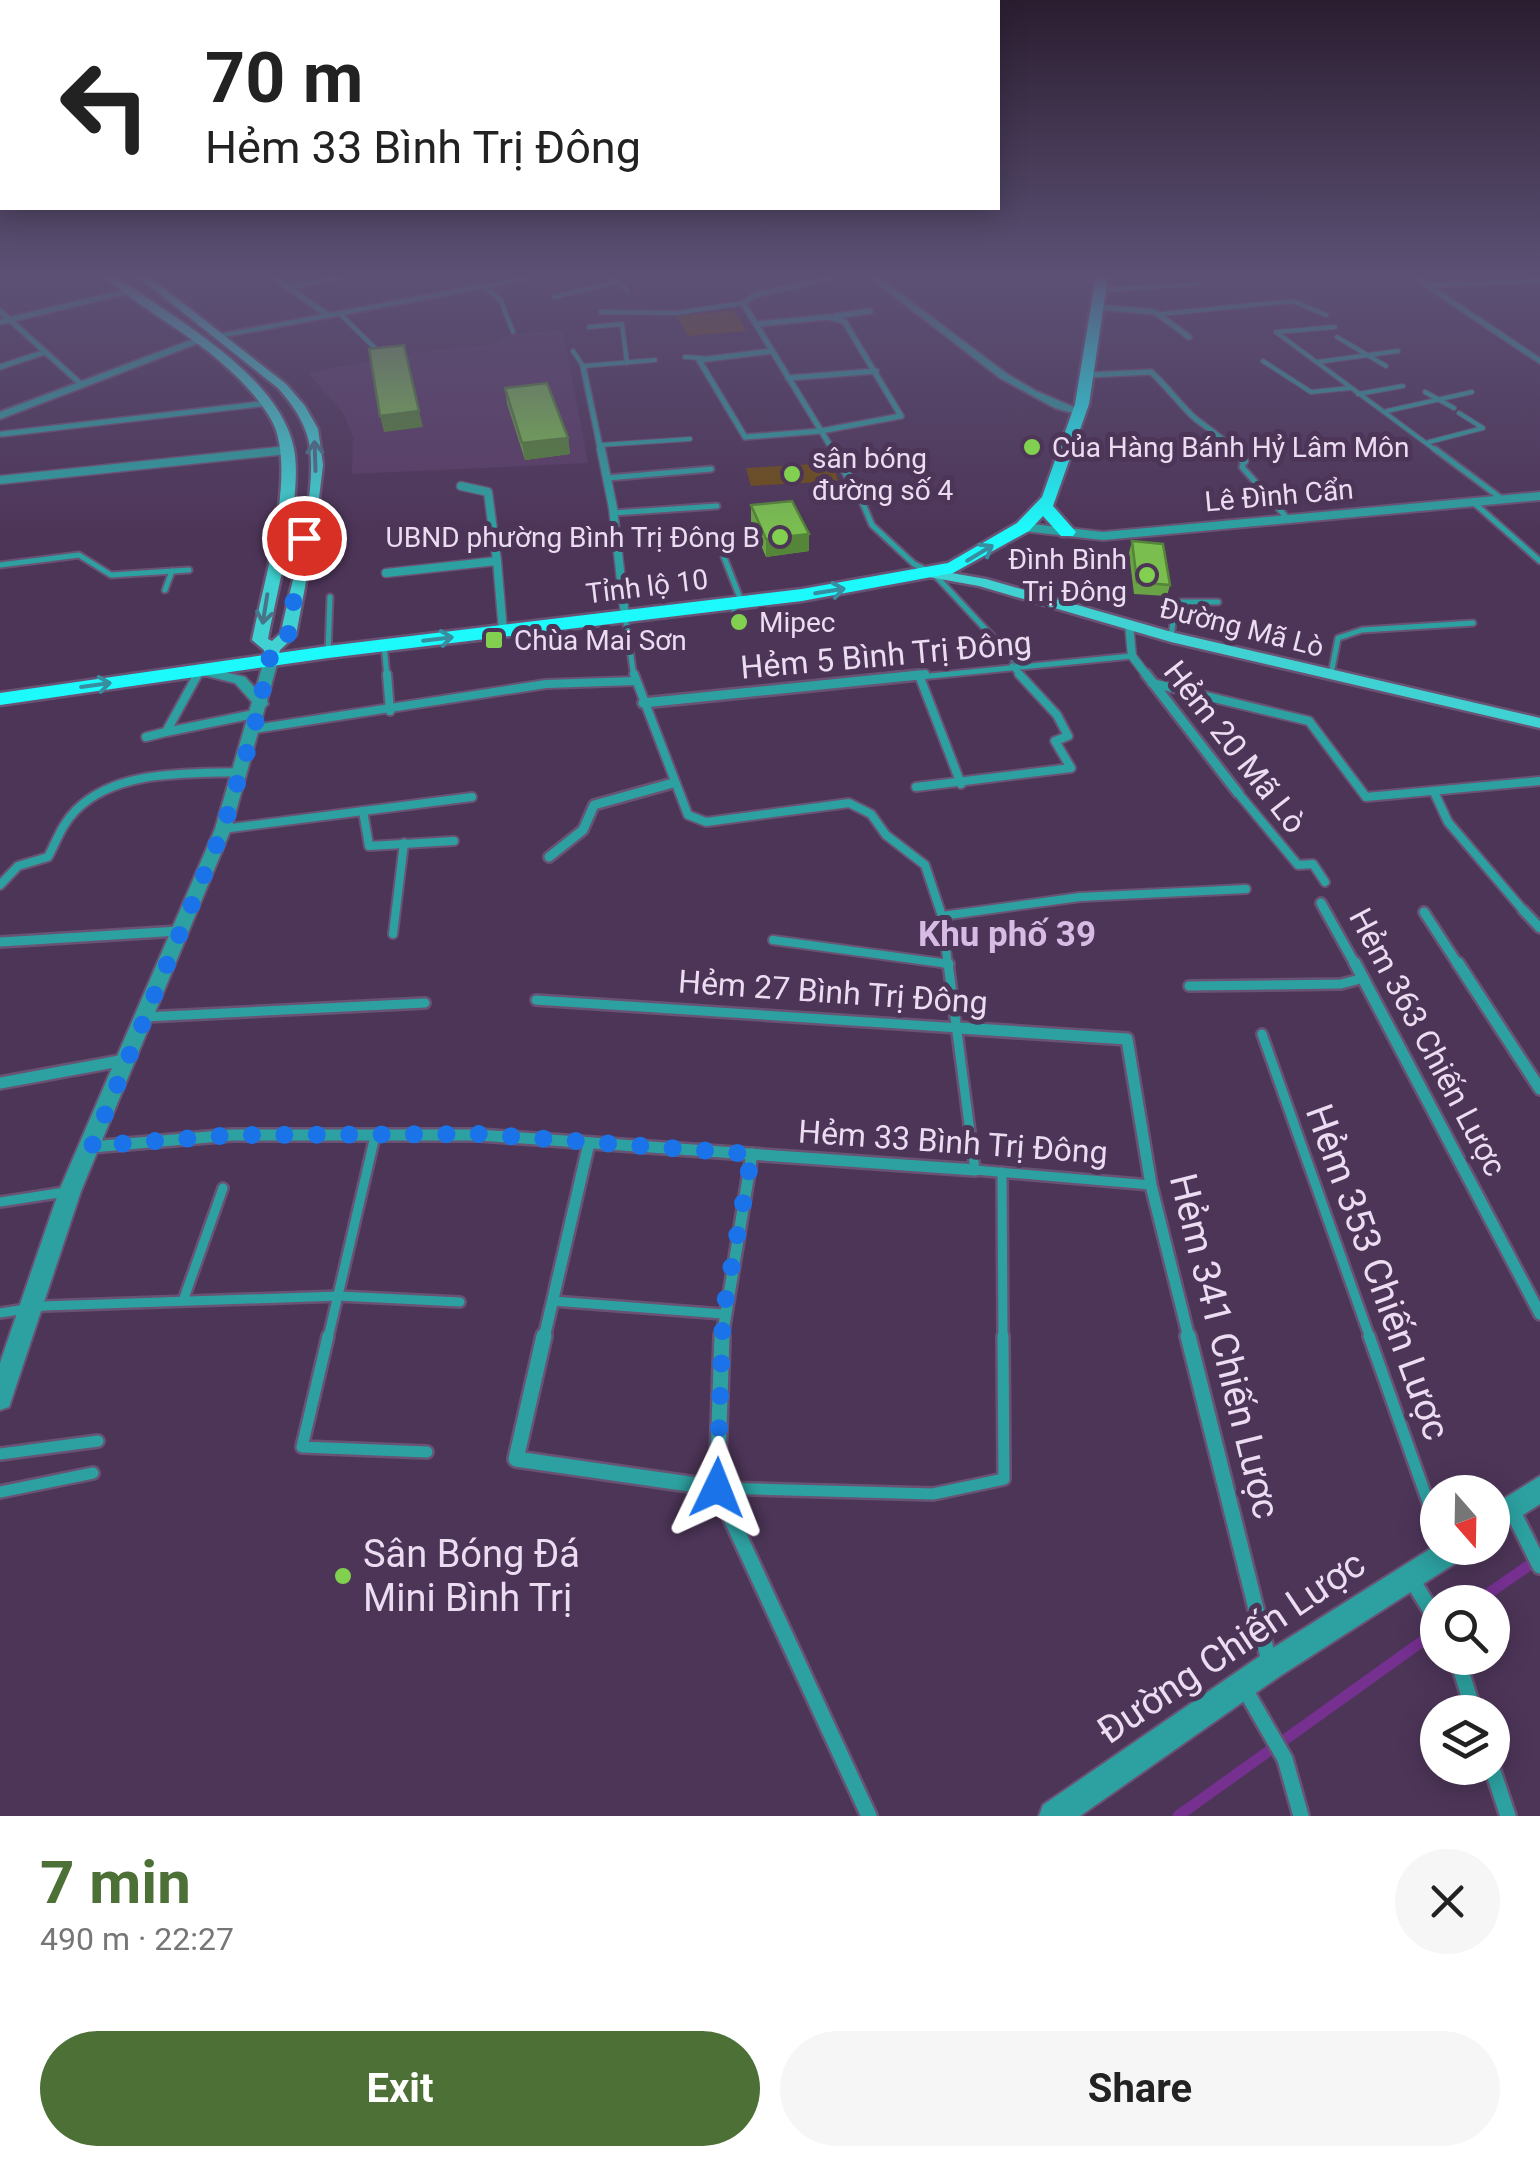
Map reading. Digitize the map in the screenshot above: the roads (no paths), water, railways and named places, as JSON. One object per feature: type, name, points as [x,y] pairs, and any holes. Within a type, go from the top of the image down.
[{"type":"main road","points":[[219,361],[268,403],[281,424],[288,450],[260,640],[272,654],[288,635],[316,474],[316,446],[308,419],[293,396],[250,361]]},
{"type":"main road","name":"Tỉnh lộ 10","points":[[0,699],[200,670],[272,654],[328,652],[625,616],[737,610],[934,574],[964,563],[1023,527],[1044,506],[1080,412],[1089,361]]},
{"type":"main road","points":[[1044,506],[1067,532]]},
{"type":"main road","name":"Đường Mã Lò","points":[[934,574],[981,582],[1171,637],[1540,723]]},
{"type":"street","points":[[55,361],[82,385]]},
{"type":"street","points":[[145,361],[4,414],[1,437],[268,403]]},
{"type":"street","points":[[700,361],[744,437],[821,431],[900,416],[870,361]]},
{"type":"street","points":[[778,361],[858,492]]},
{"type":"street","points":[[987,361],[1032,394],[1066,411],[1080,412]]},
{"type":"street","points":[[583,366],[614,513],[625,616]]},
{"type":"street","points":[[788,378],[876,371]]},
{"type":"street","points":[[1087,375],[1151,372],[1179,396],[1194,420],[1216,430],[1244,461]]},
{"type":"street","points":[[0,480],[288,450]]},
{"type":"street","points":[[460,486],[488,492],[502,631]]},
{"type":"street","name":"Lê Đình Cẩn","points":[[1023,527],[1103,536],[1540,496]]},
{"type":"street","points":[[386,573],[497,562]]},
{"type":"street","name":"Hẻm 20 Mã Lò","points":[[1129,624],[1132,656],[1238,793]]},
{"type":"street","points":[[0,1398],[70,1191],[223,829],[272,654]]},
{"type":"street","points":[[200,670],[240,680],[258,715]]},
{"type":"street","name":"Hẻm 5 Bình Trị Đông","points":[[643,703],[919,676]]},
{"type":"street","points":[[549,857],[583,830],[594,805],[673,783]]},
{"type":"street","name":"Hẻm 363 Chiến Lược","points":[[1321,903],[1540,1314]]},
{"type":"street","points":[[1523,910],[1540,928]]},
{"type":"street","points":[[1424,912],[1540,1088]]},
{"type":"street","points":[[0,942],[179,931]]},
{"type":"street","name":"Hẻm 27 Bình Trị Đông","points":[[959,1028],[1127,1039]]},
{"type":"street","name":"Hẻm 341 Chiến Lược","points":[[1127,1039],[1151,1186],[1270,1666]]},
{"type":"street","points":[[0,1083],[126,1060]]},
{"type":"street","name":"Hẻm 33 Bình Trị Đông","points":[[92,1146],[232,1135],[479,1134],[975,1170]]},
{"type":"street","points":[[589,1143],[516,1459],[717,1488]]},
{"type":"street","points":[[752,1154],[723,1314],[717,1488],[868,1816]]},
{"type":"street","points":[[1510,1518],[1540,1489]]},
{"type":"street","points":[[1510,1523],[1540,1567]]},
{"type":"street","name":"Đường Chiến Lược","points":[[1054,1816],[1270,1666],[1416,1588],[1432,1565]]},
{"type":"street","points":[[1416,1588],[1420,1594]]},
{"type":"street","points":[[1244,1686],[1286,1759],[1302,1816]]},
{"type":"street","points":[[1498,1785],[1508,1816]]},
{"type":"lane","points":[[579,361],[583,366],[645,361]]},
{"type":"lane","points":[[1264,361],[1312,392],[1350,388]]},
{"type":"lane","points":[[1317,362],[1328,361]]},
{"type":"lane","points":[[1377,361],[1386,366]]},
{"type":"lane","points":[[1317,362],[1502,499]]},
{"type":"lane","points":[[1358,394],[1403,386]]},
{"type":"lane","points":[[1425,392],[1483,428],[1429,442]]},
{"type":"lane","points":[[1387,412],[1472,392]]},
{"type":"lane","points":[[600,445],[690,439]]},
{"type":"lane","points":[[1244,461],[1242,467],[1288,519]]},
{"type":"lane","points":[[607,478],[711,469]]},
{"type":"lane","points":[[858,492],[872,525],[914,564],[934,574],[1057,715],[1068,736],[1055,741],[1071,768],[916,787]]},
{"type":"lane","points":[[1473,502],[1540,561]]},
{"type":"lane","points":[[614,513],[717,506]]},
{"type":"lane","points":[[0,565],[79,555],[112,575],[189,570]]},
{"type":"lane","points":[[724,557],[737,610]]},
{"type":"lane","points":[[166,590],[172,571]]},
{"type":"lane","points":[[328,652],[330,597]]},
{"type":"lane","points":[[1171,637],[1175,607],[1180,602],[1218,602]]},
{"type":"lane","points":[[625,616],[643,703],[688,815],[706,822],[849,804],[925,865],[942,916],[975,1170]]},
{"type":"lane","points":[[1332,674],[1338,638],[1362,630],[1472,623]]},
{"type":"lane","points":[[384,645],[390,712]]},
{"type":"lane","name":"Hẻm 5 Bình Trị Đông","points":[[919,676],[972,666],[1091,665],[1132,656]]},
{"type":"lane","points":[[166,732],[200,670]]},
{"type":"lane","points":[[919,676],[961,784]]},
{"type":"lane","points":[[146,737],[258,715],[390,712],[546,684],[636,680]]},
{"type":"lane","points":[[1150,682],[1309,721],[1366,796],[1435,794],[1540,781]]},
{"type":"lane","points":[[0,885],[24,862],[48,857],[62,827],[110,786],[145,778],[241,772]]},
{"type":"lane","name":"Hẻm 20 Mã Lò","points":[[1238,793],[1298,866],[1313,864],[1324,882]]},
{"type":"lane","points":[[1435,794],[1448,822],[1523,910]]},
{"type":"lane","points":[[223,829],[472,797]]},
{"type":"lane","points":[[362,811],[369,846],[454,840]]},
{"type":"lane","points":[[392,934],[404,844]]},
{"type":"lane","points":[[942,916],[1080,897],[1246,890]]},
{"type":"lane","points":[[773,940],[949,964]]},
{"type":"lane","points":[[1189,986],[1341,984],[1364,978]]},
{"type":"lane","name":"Hẻm 27 Bình Trị Đông","points":[[536,1000],[959,1028]]},
{"type":"lane","points":[[143,1017],[425,1004]]},
{"type":"lane","name":"Hẻm 353 Chiến Lược","points":[[1262,1034],[1421,1475]]},
{"type":"lane","points":[[375,1136],[302,1447],[427,1452]]},
{"type":"lane","name":"Hẻm 33 Bình Trị Đông","points":[[975,1170],[1151,1186]]},
{"type":"lane","points":[[717,1488],[933,1494],[1004,1479],[1002,1172]]},
{"type":"lane","points":[[183,1302],[223,1188]]},
{"type":"lane","points":[[0,1202],[70,1191]]},
{"type":"lane","points":[[0,1313],[28,1308],[338,1296],[460,1302]]},
{"type":"lane","points":[[553,1301],[723,1314]]},
{"type":"lane","points":[[0,1454],[98,1441]]},
{"type":"lane","points":[[0,1492],[94,1474]]},
{"type":"waterway","points":[[1501,1585],[1538,1559]]},
{"type":"waterway","points":[[1178,1816],[1420,1643]]},
{"type":"place","name":"Của Hàng Bánh Hỷ Lâm Môn","points":[[1032,447]]},
{"type":"place","name":"sân bóng đường số 4","points":[[792,474]]},
{"type":"place","name":"UBND phường Bình Trị Đông B","points":[[780,537]]},
{"type":"place","name":"Đình Bình Trị Đông","points":[[1147,575]]},
{"type":"place","name":"Mipec","points":[[739,622]]},
{"type":"place","name":"Chùa Mai Sơn","points":[[494,640]]},
{"type":"place","name":"Sân Bóng Đá Mini Bình Trị","points":[[343,1576]]},
{"type":"district","name":"Khu phố 39","points":[[1007,934]]}]
